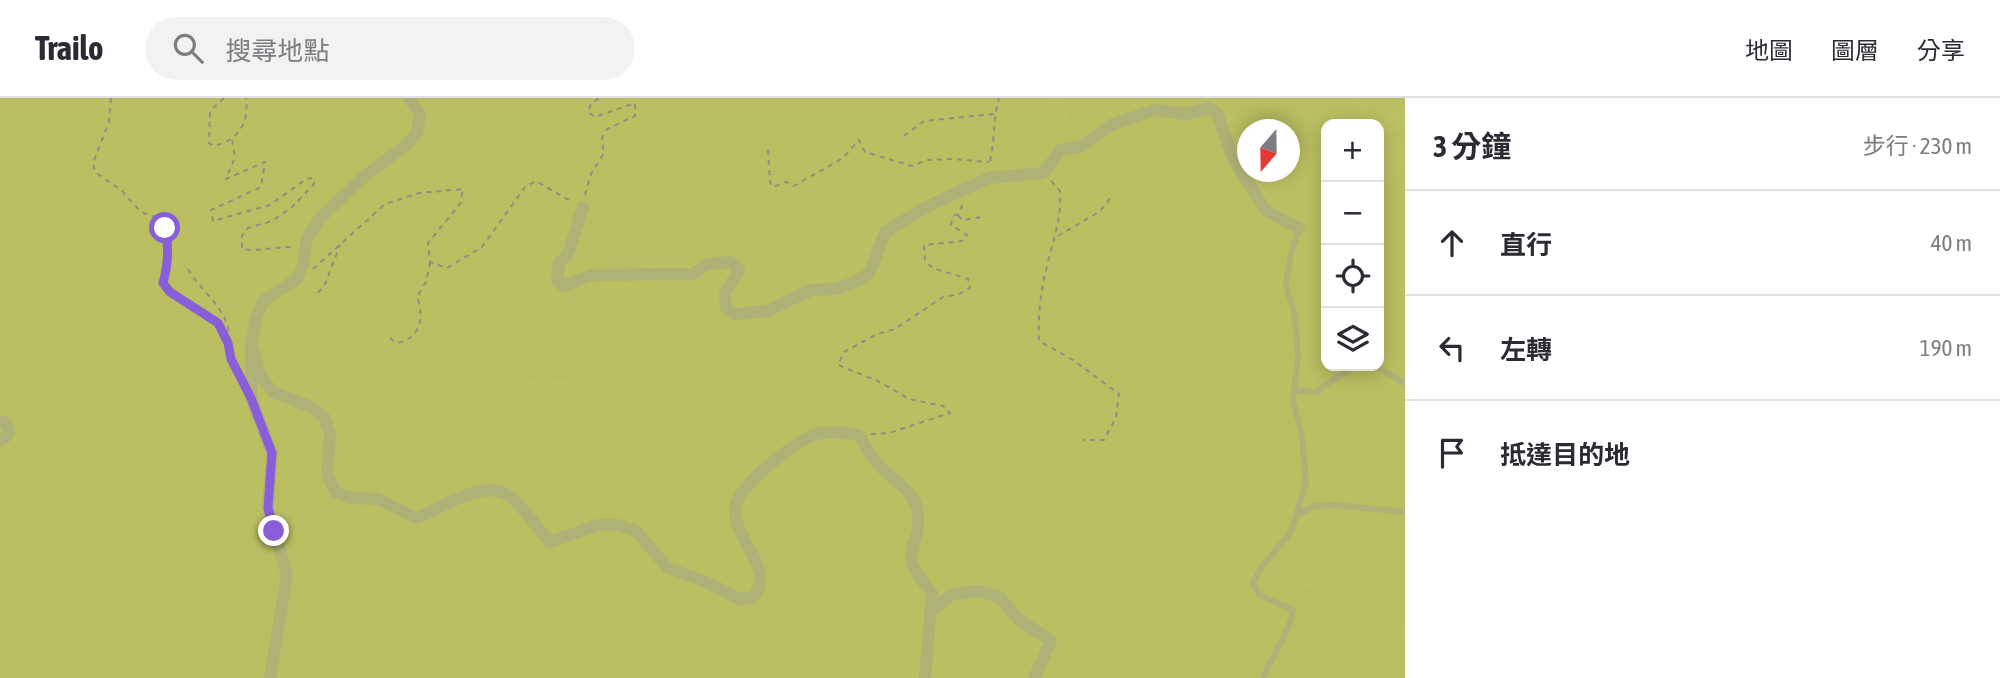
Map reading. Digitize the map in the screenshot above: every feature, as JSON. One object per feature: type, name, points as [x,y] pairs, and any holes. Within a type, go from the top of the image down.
[{"type":"street","points":[[270,678],[287,576],[268,508],[272,453],[251,398],[251,344],[264,300],[297,279],[306,251],[307,238],[320,218],[367,174],[404,147],[417,133],[420,114],[409,98]]},
{"type":"street","points":[[583,206],[568,254],[559,263],[557,281],[564,286],[591,275],[693,274],[708,264],[731,262],[739,270],[725,293],[726,308],[734,314],[768,311],[811,290],[834,289],[856,282],[870,272],[875,251],[885,232],[928,206],[999,177],[1043,173],[1061,150],[1082,146],[1111,125],[1155,110],[1186,114],[1209,108],[1217,113],[1233,158],[1266,211],[1299,228]]},
{"type":"street","points":[[251,344],[261,376],[274,392],[311,407],[324,417],[330,434],[327,474],[335,492],[350,498],[378,499],[416,517],[479,490],[496,489],[513,499],[550,542],[598,525],[618,525],[636,531],[668,568],[712,584],[739,599],[752,598],[761,589],[762,575],[736,520],[734,507],[742,493],[799,443],[817,434],[841,431],[859,435],[877,464],[912,496],[917,507],[911,560],[914,573],[932,593],[925,678]]},
{"type":"street","points":[[0,421],[6,423],[9,434],[0,441]]},
{"type":"street","points":[[932,611],[951,595],[977,591],[1000,597],[1018,619],[1051,641],[1034,678]]},
{"type":"lane","points":[[1263,678],[1273,652],[1292,622],[1293,610],[1259,595],[1253,583],[1261,568],[1291,532],[1306,483],[1302,436],[1294,412],[1298,358],[1295,317],[1286,286],[1290,257],[1299,228]]},
{"type":"lane","points":[[1294,390],[1316,392],[1339,375],[1361,367],[1375,366],[1405,383]]},
{"type":"lane","points":[[1298,514],[1315,506],[1335,505],[1405,512]]},
{"type":"path","points":[[111,98],[108,122],[93,163],[95,172],[121,190],[142,212],[155,217],[165,228],[168,266],[163,283],[170,292],[218,323],[241,378]]},
{"type":"path","points":[[224,98],[210,111],[209,143],[214,146],[232,140],[243,127],[246,98]]},
{"type":"path","points":[[430,262],[447,268],[482,247],[525,187],[536,181],[583,206],[591,174],[604,153],[603,138],[607,130],[635,117],[635,103],[595,117],[588,112],[591,104],[599,98]]},
{"type":"path","points":[[999,98],[994,114],[996,137],[989,162],[999,177]]},
{"type":"path","points":[[904,136],[924,121],[994,114]]},
{"type":"path","points":[[232,140],[235,157],[226,179],[265,162],[261,187],[211,210],[212,221],[270,205],[306,179],[313,178],[314,184],[291,208],[272,221],[248,228],[242,236],[242,248],[252,251],[274,245],[306,251]]},
{"type":"path","points":[[768,150],[770,182],[774,187],[786,182],[794,186],[843,158],[859,140],[865,152],[912,166],[927,160],[989,162]]},
{"type":"path","points":[[1043,173],[1060,191],[1062,215],[1046,269],[1038,317],[1039,341],[1073,360],[1119,394],[1116,417],[1104,440],[1083,440]]},
{"type":"path","points":[[859,435],[889,433],[950,413],[943,406],[909,399],[880,382],[838,365],[844,352],[877,334],[895,329],[943,297],[970,288],[968,279],[933,268],[925,261],[924,245],[962,242],[967,235],[951,225],[953,216],[958,214],[974,185]]},
{"type":"path","points":[[297,279],[316,268],[385,204],[419,193],[463,189],[460,204],[428,243],[430,262],[426,282],[417,297],[423,312],[416,334],[407,341],[396,343],[390,338]]},
{"type":"path","points":[[1057,236],[1099,212],[1110,199]]},
{"type":"path","points":[[958,214],[962,220],[982,217]]},
{"type":"path","points":[[318,293],[325,284],[341,244]]},
{"type":"path","points":[[188,269],[201,290],[223,312],[230,331],[228,343]]},
{"type":"green space","points":[[0,98],[1405,98],[1405,678],[0,678]]},
{"type":"waterway","points":[[985,174],[1045,127],[1063,129],[1066,111],[1054,98]]},
{"type":"waterway","points":[[1356,98],[1368,119]]},
{"type":"waterway","points":[[1384,131],[1405,116]]},
{"type":"waterway","points":[[1384,174],[1405,154]]},
{"type":"waterway","points":[[808,285],[851,269],[890,214],[920,199],[943,193]]},
{"type":"waterway","points":[[725,257],[760,257],[815,282]]},
{"type":"waterway","points":[[644,266],[673,269],[697,265]]},
{"type":"waterway","points":[[761,307],[789,294]]},
{"type":"waterway","points":[[730,307],[753,307]]},
{"type":"waterway","points":[[452,431],[490,415],[513,380],[535,383],[579,381],[646,365],[688,351],[709,315],[722,310]]},
{"type":"waterway","points":[[1056,508],[1089,535],[1117,567],[1162,581],[1188,580],[1220,572],[1275,577],[1307,586],[1325,579],[1358,586],[1384,627],[1405,633]]},
{"type":"route","points":[[165,228],[168,266],[163,283],[170,292],[188,301],[218,323],[272,453],[268,508],[274,531]]}]
